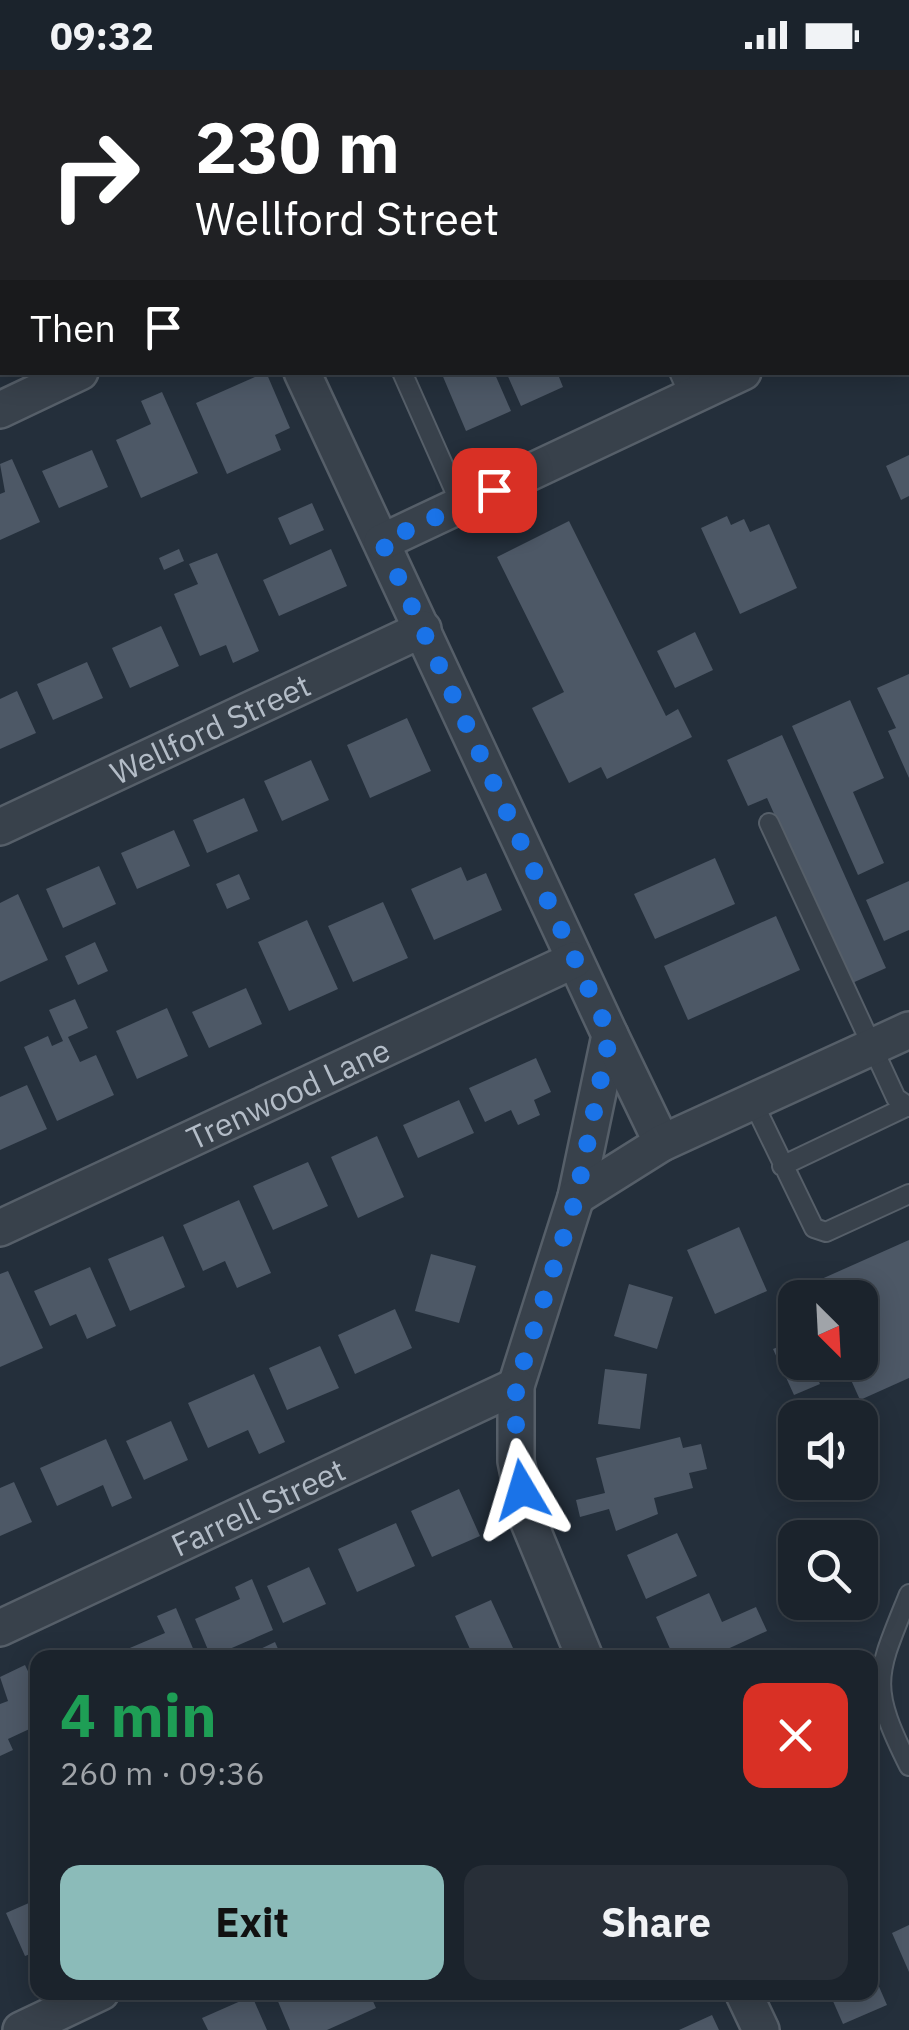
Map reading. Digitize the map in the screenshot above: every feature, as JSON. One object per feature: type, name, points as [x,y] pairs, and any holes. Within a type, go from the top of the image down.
[{"type":"street","points":[[0,410],[74,375]]},
{"type":"street","points":[[303,375],[662,1143]]},
{"type":"street","points":[[382,542],[461,505],[685,385],[730,375]]},
{"type":"street","name":"Wellford Street","points":[[0,828],[423,629]]},
{"type":"street","name":"Trenwood Lane","points":[[0,1228],[574,960]]},
{"type":"street","points":[[576,1198],[662,1143],[909,1030]]},
{"type":"street","points":[[583,1650],[528,1520],[516,1462],[516,1386],[576,1198],[610,1035]]},
{"type":"street","name":"Farrell Street","points":[[0,1628],[516,1386]]},
{"type":"street","points":[[21,2030],[84,2000]]},
{"type":"street","points":[[747,2000],[761,2030]]},
{"type":"lane","points":[[403,375],[461,505]]},
{"type":"lane","points":[[768,823],[896,1098],[908,1107],[782,1166]]},
{"type":"lane","points":[[753,1102],[808,1221],[826,1232],[909,1194]]},
{"type":"lane","points":[[909,1594],[878,1672],[883,1714],[909,1766]]},
{"type":"building","points":[[267,375],[290,428],[275,435],[281,450],[227,474],[196,403]]},
{"type":"building","points":[[442,375],[495,375],[511,411],[466,431]]},
{"type":"building","points":[[507,375],[558,375],[563,387],[521,406]]},
{"type":"building","points":[[162,392],[198,473],[141,498],[116,440],[151,424],[141,401]]},
{"type":"building","points":[[92,450],[108,487],[59,508],[42,471]]},
{"type":"building","points":[[909,455],[909,496],[901,500],[886,466]]},
{"type":"building","points":[[12,459],[40,522],[0,540],[0,494],[5,492],[0,464]]},
{"type":"building","points":[[312,503],[324,530],[290,545],[278,518]]},
{"type":"building","points":[[727,516],[731,525],[744,519],[750,532],[769,524],[797,588],[740,614],[701,528]]},
{"type":"building","points":[[569,521],[666,716],[678,709],[692,737],[607,779],[601,767],[569,783],[532,708],[564,692],[497,557]]},
{"type":"building","points":[[179,549],[184,561],[164,570],[159,558]]},
{"type":"building","points":[[331,549],[347,586],[279,616],[263,580]]},
{"type":"building","points":[[217,553],[259,651],[233,663],[226,645],[200,656],[174,594],[198,584],[189,564]]},
{"type":"building","points":[[161,626],[179,666],[130,688],[112,648]]},
{"type":"building","points":[[695,632],[713,670],[675,688],[657,651]]},
{"type":"building","points":[[87,662],[103,698],[53,720],[37,684]]},
{"type":"building","points":[[909,674],[909,778],[888,731],[896,728],[877,688]]},
{"type":"building","points":[[17,691],[36,733],[0,749],[0,699]]},
{"type":"building","points":[[850,700],[884,778],[853,792],[884,863],[858,875],[792,726]]},
{"type":"building","points":[[407,718],[431,771],[370,798],[347,745]]},
{"type":"building","points":[[782,735],[886,968],[850,984],[767,798],[748,806],[727,760]]},
{"type":"building","points":[[311,760],[329,800],[282,821],[264,781]]},
{"type":"building","points":[[244,798],[258,831],[207,853],[193,820]]},
{"type":"building","points":[[174,830],[190,866],[137,889],[121,853]]},
{"type":"building","points":[[715,858],[735,904],[655,939],[634,894]]},
{"type":"building","points":[[99,866],[116,904],[63,928],[46,889]]},
{"type":"building","points":[[461,867],[467,881],[486,873],[502,910],[434,940],[411,889]]},
{"type":"building","points":[[239,874],[250,899],[227,909],[216,884]]},
{"type":"building","points":[[909,881],[909,930],[884,941],[866,900]]},
{"type":"building","points":[[18,894],[48,960],[0,982],[0,903]]},
{"type":"building","points":[[383,902],[408,958],[353,982],[328,926]]},
{"type":"building","points":[[776,916],[800,970],[688,1020],[664,966]]},
{"type":"building","points":[[307,920],[338,989],[289,1011],[258,942]]},
{"type":"building","points":[[95,942],[108,971],[78,985],[65,956]]},
{"type":"building","points":[[246,988],[262,1024],[209,1048],[192,1012]]},
{"type":"building","points":[[75,999],[88,1028],[68,1037],[80,1062],[96,1055],[114,1095],[57,1121],[24,1047],[48,1036],[52,1046],[63,1041],[49,1010]]},
{"type":"building","points":[[167,1008],[188,1056],[137,1079],[116,1031]]},
{"type":"building","points":[[536,1058],[551,1092],[534,1100],[540,1115],[518,1125],[511,1110],[485,1122],[469,1088]]},
{"type":"building","points":[[27,1085],[47,1129],[0,1150],[0,1097]]},
{"type":"building","points":[[459,1100],[474,1133],[418,1158],[403,1125]]},
{"type":"building","points":[[377,1136],[404,1197],[358,1218],[331,1157]]},
{"type":"building","points":[[308,1162],[328,1206],[273,1230],[253,1186]]},
{"type":"building","points":[[239,1200],[271,1273],[237,1288],[225,1261],[203,1271],[183,1225]]},
{"type":"building","points":[[739,1227],[767,1291],[715,1314],[687,1250]]},
{"type":"building","points":[[163,1236],[185,1287],[130,1311],[108,1259]]},
{"type":"building","points":[[909,1240],[909,1378],[860,1400],[851,1380],[878,1380],[878,1280],[819,1280]]},
{"type":"building","points":[[431,1254],[476,1266],[459,1323],[415,1311]]},
{"type":"building","points":[[90,1267],[116,1326],[87,1339],[76,1314],[50,1326],[34,1291]]},
{"type":"building","points":[[8,1271],[43,1348],[0,1367],[0,1274]]},
{"type":"building","points":[[629,1284],[673,1297],[657,1349],[614,1336]]},
{"type":"building","points":[[395,1309],[412,1348],[355,1374],[338,1335]]},
{"type":"building","points":[[320,1346],[339,1388],[287,1410],[269,1368]]},
{"type":"building","points":[[605,1369],[647,1374],[640,1429],[598,1424]]},
{"type":"building","points":[[254,1374],[285,1442],[259,1454],[248,1430],[208,1448],[188,1403]]},
{"type":"building","points":[[787,1380],[818,1380],[820,1384],[794,1395]]},
{"type":"building","points":[[171,1421],[188,1460],[144,1480],[126,1441]]},
{"type":"building","points":[[680,1437],[683,1448],[701,1444],[707,1469],[689,1473],[693,1488],[654,1498],[658,1514],[616,1531],[609,1509],[580,1517],[576,1500],[605,1493],[596,1458]]},
{"type":"building","points":[[106,1439],[132,1498],[112,1507],[103,1485],[57,1506],[40,1468]]},
{"type":"building","points":[[14,1482],[32,1522],[0,1536],[0,1488]]},
{"type":"building","points":[[459,1489],[480,1536],[432,1557],[411,1511]]},
{"type":"building","points":[[396,1523],[415,1566],[357,1592],[338,1549]]},
{"type":"building","points":[[677,1533],[697,1576],[646,1599],[627,1555]]},
{"type":"building","points":[[309,1567],[326,1604],[283,1623],[267,1586]]},
{"type":"building","points":[[252,1579],[273,1630],[227,1650],[208,1650],[195,1619],[240,1599],[235,1587]]},
{"type":"building","points":[[709,1593],[722,1622],[756,1607],[767,1631],[725,1650],[670,1650],[656,1617]]},
{"type":"building","points":[[491,1600],[513,1648],[470,1650],[455,1616]]},
{"type":"building","points":[[176,1608],[194,1650],[125,1650],[165,1633],[157,1616]]},
{"type":"building","points":[[275,1642],[278,1650],[258,1650]]},
{"type":"building","points":[[25,1665],[30,1675],[30,1729],[8,1739],[13,1750],[0,1756],[0,1704],[8,1701],[0,1677]]},
{"type":"building","points":[[30,1902],[30,1954],[25,1956],[6,1913]]},
{"type":"building","points":[[909,1925],[909,1972],[892,1933]]},
{"type":"building","points":[[878,1984],[887,2005],[843,2024],[832,2000],[878,2000]]},
{"type":"building","points":[[243,2000],[254,2000],[267,2030],[208,2030],[202,2018]]},
{"type":"building","points":[[277,2000],[372,2000],[376,2008],[327,2030],[290,2030]]},
{"type":"building","points":[[712,2015],[719,2030],[679,2030]]},
{"type":"route","points":[[494,490],[382,542],[610,1035],[576,1198],[516,1386],[516,1462],[522,1490]]}]
